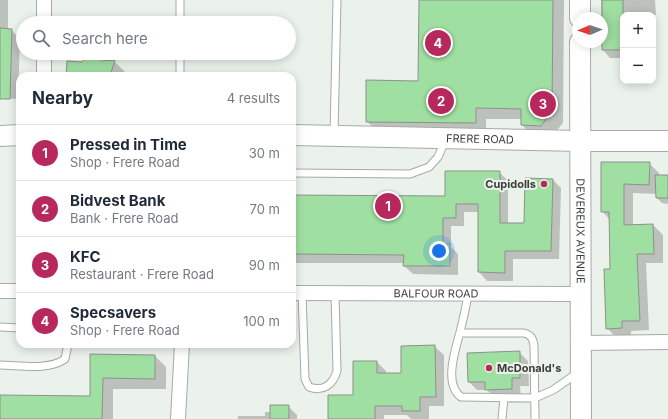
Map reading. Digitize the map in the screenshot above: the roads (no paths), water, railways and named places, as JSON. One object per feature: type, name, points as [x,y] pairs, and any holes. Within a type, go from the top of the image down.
[{"type":"main road","points":[[580,0],[580,12]]},
{"type":"main road","name":"DEVEREUX AVENUE","points":[[580,48],[581,419]]},
{"type":"main road","points":[[0,136],[16,135]]},
{"type":"main road","name":"FRERE ROAD","points":[[296,135],[446,139],[668,141]]},
{"type":"street","points":[[44,0],[44,16]]},
{"type":"street","points":[[44,60],[44,72]]},
{"type":"street","points":[[0,291],[16,291]]},
{"type":"street","name":"BALFOUR ROAD","points":[[297,293],[468,295],[580,294]]},
{"type":"street","points":[[581,342],[668,342]]},
{"type":"street","points":[[178,419],[182,348]]},
{"type":"lane","points":[[180,0],[180,16]]},
{"type":"lane","points":[[334,136],[337,0]]},
{"type":"lane","points":[[180,60],[180,72]]},
{"type":"lane","points":[[296,173],[415,173],[429,167],[438,157],[446,139]]},
{"type":"lane","points":[[297,293],[305,379],[309,387],[315,389],[330,385],[334,380],[336,371],[335,293]]},
{"type":"lane","points":[[468,295],[452,362],[453,380],[457,394],[461,397],[535,398],[553,390],[581,370]]},
{"type":"lane","points":[[0,327],[16,328]]},
{"type":"lane","points":[[460,333],[529,334],[533,339],[534,346],[535,419]]},
{"type":"lane","points":[[0,365],[44,365],[59,363],[65,359],[67,348]]},
{"type":"lane","points":[[502,419],[504,398]]},
{"type":"place","name":"Specsavers","points":[[438,43]]},
{"type":"place","name":"Bidvest Bank","points":[[441,101]]},
{"type":"place","name":"KFC","points":[[543,104]]},
{"type":"place","name":"Cupidolls","points":[[544,184]]},
{"type":"place","name":"Pressed in Time","points":[[388,206]]},
{"type":"place","name":"McDonald's","points":[[489,368]]}]
